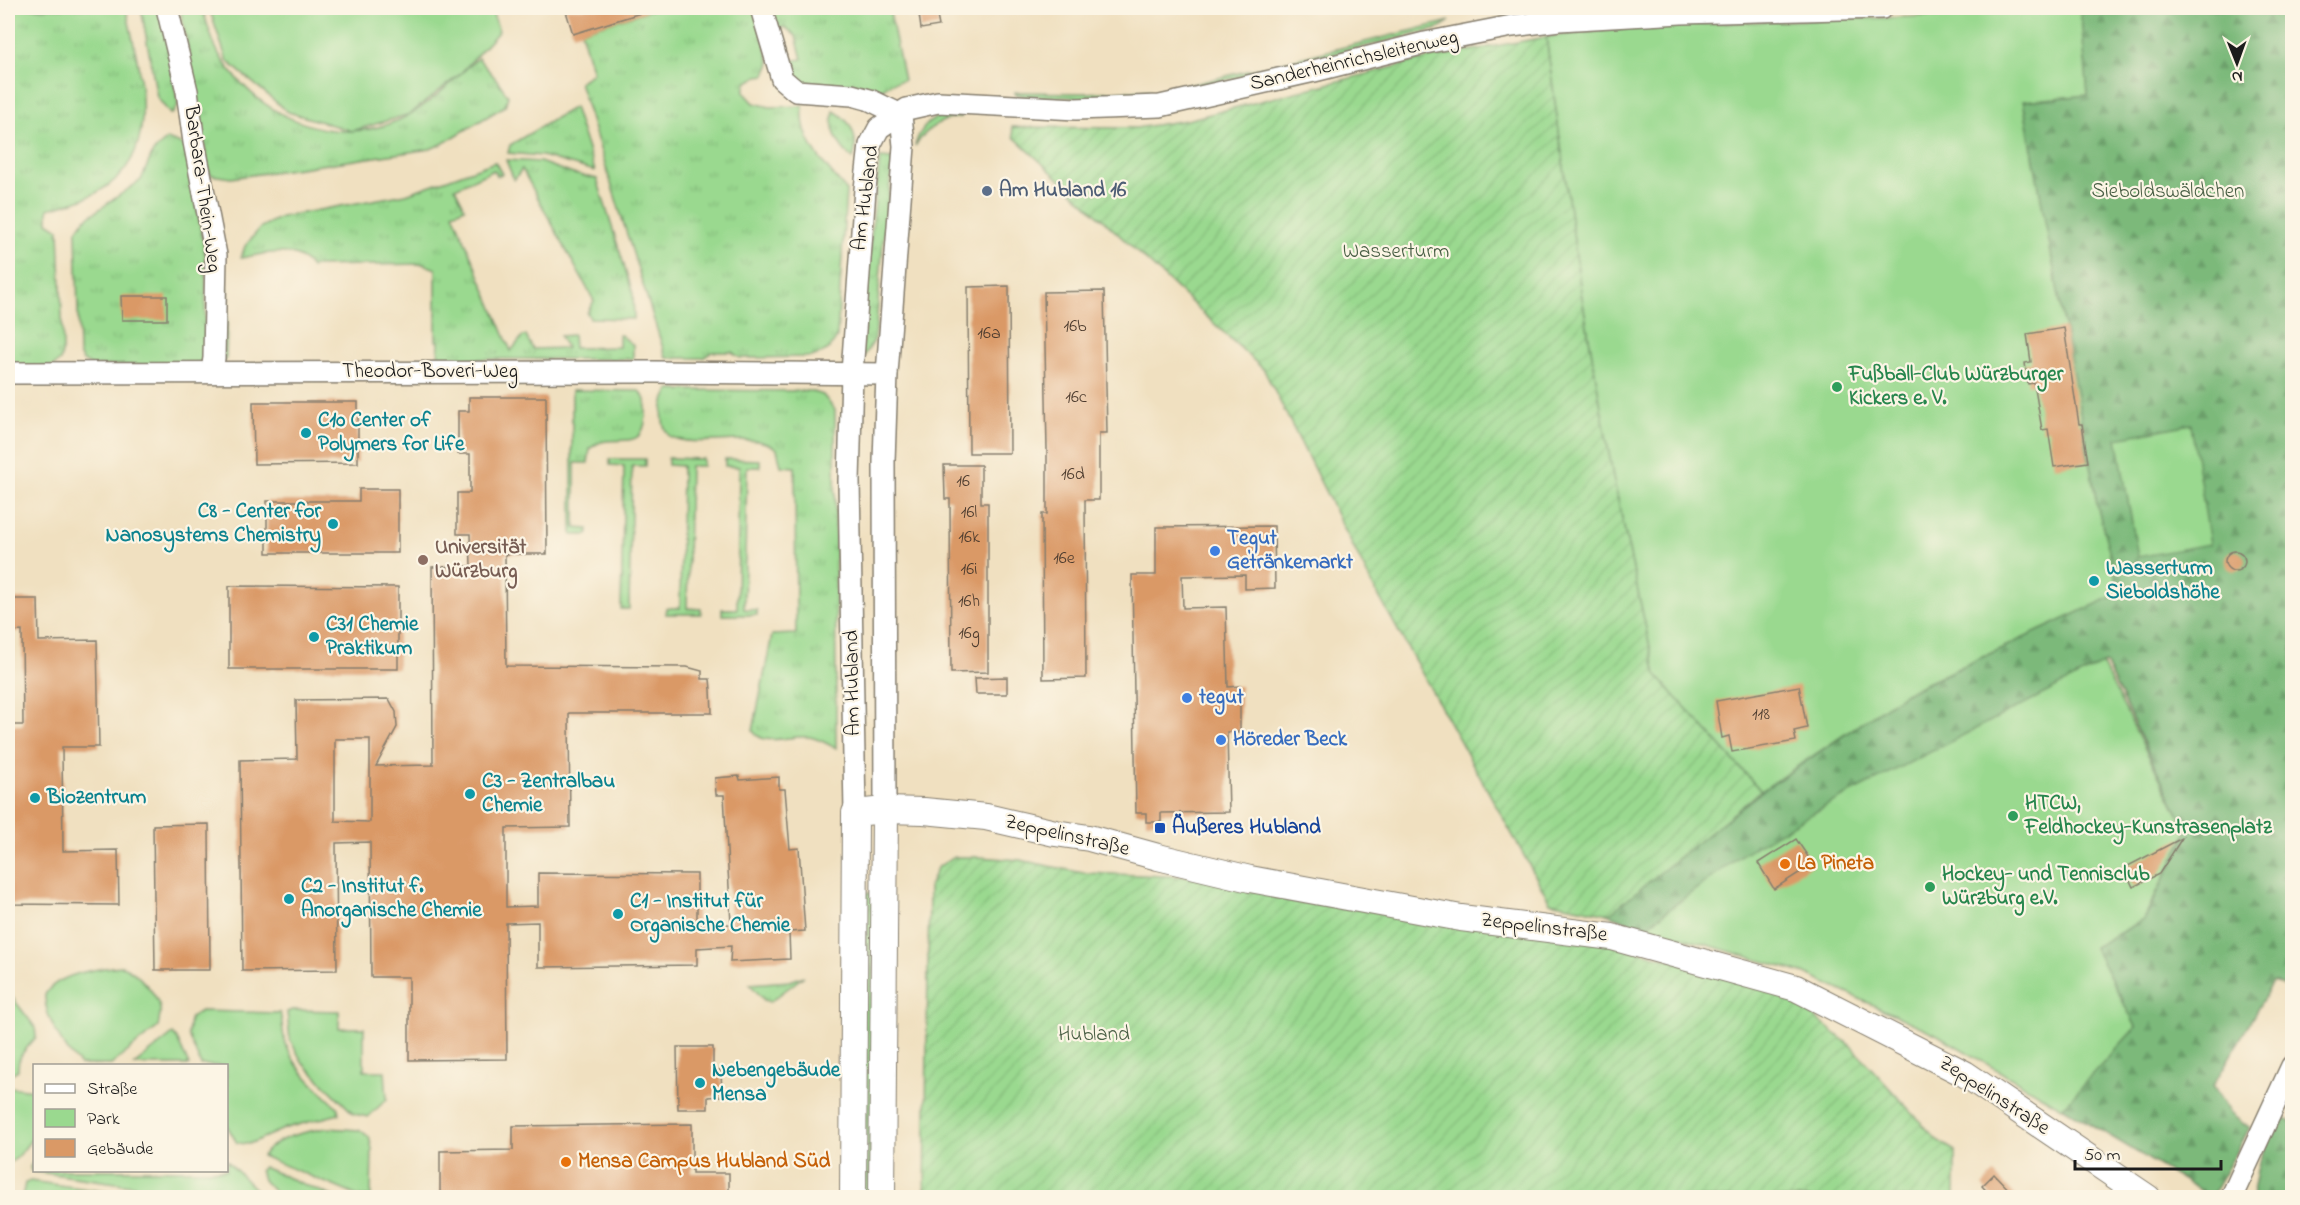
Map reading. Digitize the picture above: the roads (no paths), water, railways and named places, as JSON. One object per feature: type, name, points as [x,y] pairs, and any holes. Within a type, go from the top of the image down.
[{"type":"street","name":"Barbara-Thein-Weg","points":[[167,8],[187,91],[194,142],[216,255],[212,372]]},
{"type":"street","points":[[760,8],[782,79],[796,91],[852,95],[870,100],[901,115]]},
{"type":"street","name":"Sanderheinrichsleitenweg","points":[[901,115],[907,109],[918,105],[938,102],[1076,109],[1160,106],[1457,36],[1559,20],[1772,9],[1882,8]]},
{"type":"street","name":"Am Hubland","points":[[853,1197],[855,813],[849,481],[852,373],[860,238],[870,145],[879,128],[889,120],[901,115],[904,146],[886,374],[884,461],[885,810],[882,1197]]},
{"type":"street","name":"Theodor-Boveri-Weg","points":[[8,373],[886,374]]},
{"type":"street","points":[[855,813],[885,810]]},
{"type":"street","name":"Zeppelinstraße","points":[[885,810],[986,817],[1055,833],[1089,838],[1250,879],[1461,918],[1612,937],[1796,988],[1965,1074],[2148,1197]]},
{"type":"street","points":[[2231,1197],[2292,1066]]},
{"type":"place","name":"Am Hubland 16","points":[[987,191]]},
{"type":"place","name":"Fußball-Club Würzburger Kickers e. V.","points":[[1837,387]]},
{"type":"place","name":"C10 Center of Polymers for Life","points":[[306,433]]},
{"type":"place","name":"C8 - Center for Nanosystems Chemistry","points":[[333,524]]},
{"type":"place","name":"Tegut Getränkemarkt","points":[[1215,551]]},
{"type":"place","name":"Universität Würzburg","points":[[423,560]]},
{"type":"place","name":"Wasserturm Sieboldshöhe","points":[[2094,581]]},
{"type":"place","name":"C31 Chemie Praktikum","points":[[314,637]]},
{"type":"place","name":"tegut","points":[[1187,698]]},
{"type":"place","name":"Höreder Beck","points":[[1221,740]]},
{"type":"place","name":"C3 - Zentralbau Chemie","points":[[470,794]]},
{"type":"place","name":"Biozentrum","points":[[35,798]]},
{"type":"place","name":"HTCW, Feldhockey-Kunstrasenplatz","points":[[2013,816]]},
{"type":"place","name":"Äußeres Hubland","points":[[1160,828]]},
{"type":"place","name":"La Pineta","points":[[1785,864]]},
{"type":"place","name":"Hockey- und Tennisclub Würzburg e.V.","points":[[1930,887]]},
{"type":"place","name":"C2 - Institut f. Anorganische Chemie","points":[[289,899]]},
{"type":"place","name":"C1 - Institut für Organische Chemie","points":[[618,914]]},
{"type":"place","name":"Nebengebäude Mensa","points":[[700,1083]]},
{"type":"place","name":"Mensa Campus Hubland Süd","points":[[566,1162]]},
{"type":"park label","name":"Sieboldswäldchen","points":[[2168,192]]},
{"type":"park label","name":"Wasserturm","points":[[1396,252]]},
{"type":"park label","name":"Hubland","points":[[1094,1035]]}]
